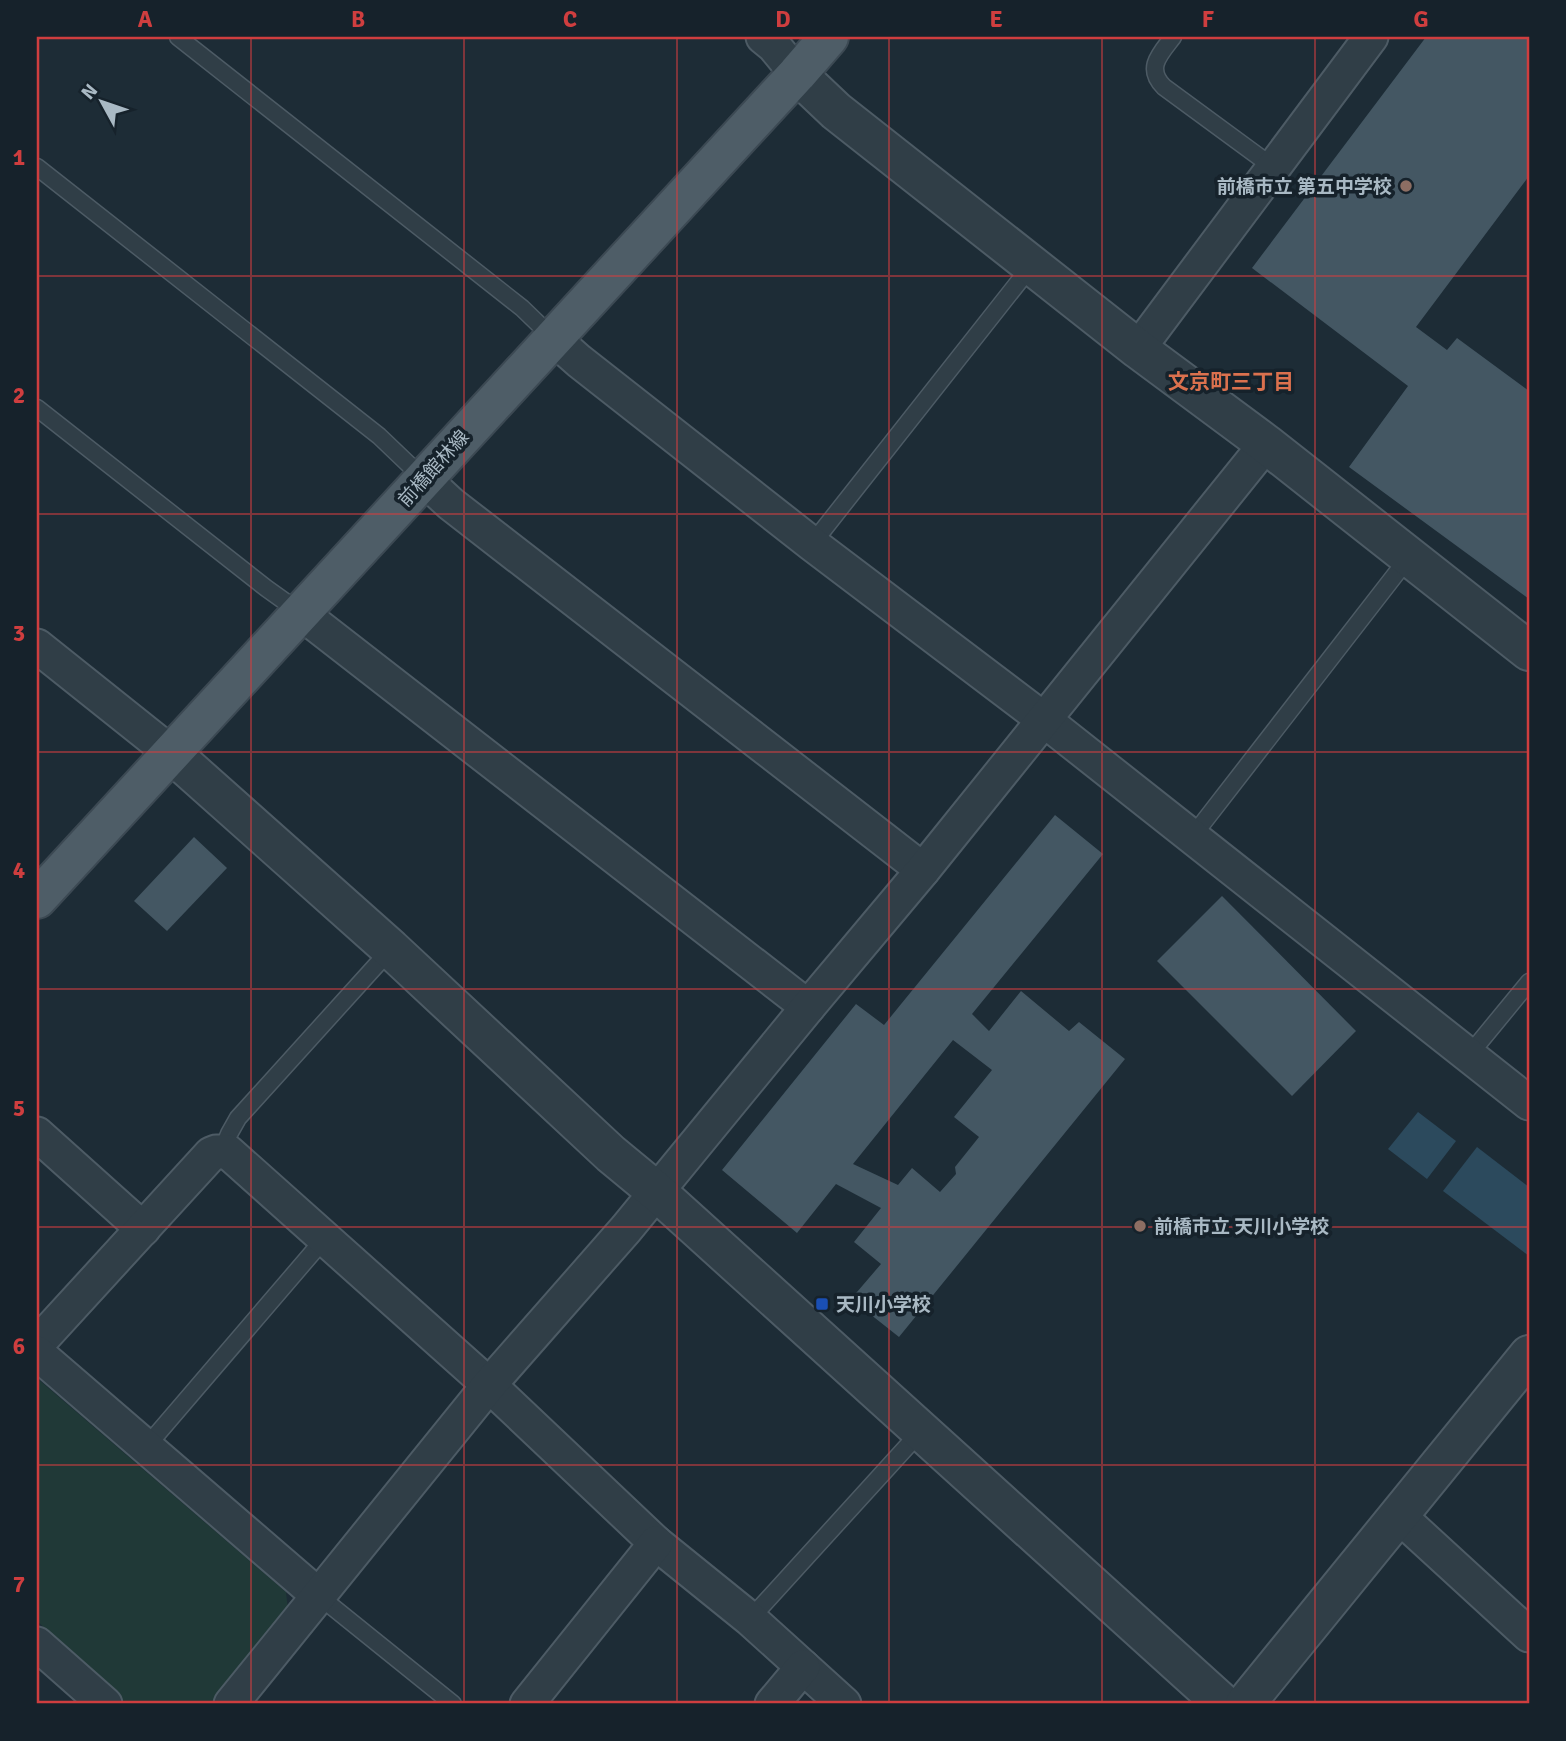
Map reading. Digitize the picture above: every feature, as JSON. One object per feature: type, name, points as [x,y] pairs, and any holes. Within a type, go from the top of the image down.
[{"type":"main road","name":"前橋館林線","points":[[38,897],[830,37]]},
{"type":"street","points":[[763,37],[774,46],[797,75],[836,111],[1138,349],[1266,444],[1529,651]]},
{"type":"street","points":[[1138,349],[1371,37]]},
{"type":"street","points":[[553,338],[812,544],[1043,719],[1529,1103]]},
{"type":"street","points":[[231,1704],[489,1385],[617,1240],[923,870],[1266,444]]},
{"type":"street","points":[[424,478],[451,504],[923,870]]},
{"type":"street","points":[[301,613],[807,1007]]},
{"type":"street","points":[[37,646],[171,753],[391,949],[611,1154],[657,1192],[922,1430],[1223,1704]]},
{"type":"street","points":[[37,1134],[143,1229]]},
{"type":"street","points":[[37,1345],[211,1154],[222,1151],[232,1154],[489,1385],[656,1543],[750,1619],[844,1704]]},
{"type":"street","points":[[37,1353],[319,1596]]},
{"type":"street","points":[[1245,1704],[1529,1355]]},
{"type":"street","points":[[1398,1515],[1529,1635]]},
{"type":"street","points":[[527,1704],[656,1543]]},
{"type":"street","points":[[37,1644],[105,1704]]},
{"type":"street","points":[[772,1704],[803,1667]]},
{"type":"lane","points":[[178,37],[511,300],[553,338]]},
{"type":"lane","points":[[1173,37],[1155,64],[1156,79],[1273,167]]},
{"type":"lane","points":[[37,167],[379,436],[424,478]]},
{"type":"lane","points":[[812,544],[1032,265]]},
{"type":"lane","points":[[37,408],[301,613]]},
{"type":"lane","points":[[1192,837],[1409,557]]},
{"type":"lane","points":[[222,1151],[238,1118],[391,949]]},
{"type":"lane","points":[[1469,1055],[1529,982]]},
{"type":"lane","points":[[146,1447],[325,1238]]},
{"type":"lane","points":[[750,1619],[922,1430]]},
{"type":"lane","points":[[319,1596],[453,1704]]},
{"type":"green space","points":[[37,1379],[286,1592],[288,1610],[213,1704],[127,1704],[37,1621]]},
{"type":"water","points":[[1418,1112],[1456,1141],[1427,1179],[1388,1149]]},
{"type":"water","points":[[1477,1147],[1529,1187],[1529,1256],[1443,1191]]},
{"type":"building","name":"前橋市立 第五中学校","points":[[1426,37],[1529,37],[1529,176],[1416,327],[1447,350],[1457,338],[1529,391],[1529,599],[1349,467],[1408,386],[1252,268]]},
{"type":"building","points":[[1055,815],[1103,854],[972,1014],[989,1031],[1021,991],[1069,1031],[1079,1022],[1125,1059],[899,1337],[851,1299],[881,1264],[854,1242],[881,1208],[836,1184],[797,1233],[722,1170],[856,1004],[884,1025]],"holes":[[[953,1040],[992,1070],[954,1117],[979,1137],[955,1167],[956,1174],[940,1192],[912,1168],[898,1185],[853,1164]]]},
{"type":"building","points":[[194,837],[227,868],[167,931],[134,901]]},
{"type":"building","points":[[1222,896],[1356,1031],[1292,1096],[1157,961]]},
{"type":"place","name":"前橋市立 第五中学校","points":[[1406,186]]},
{"type":"place","name":"前橋市立 天川小学校","points":[[1140,1226]]},
{"type":"place","name":"天川小学校","points":[[822,1304]]},
{"type":"district","name":"文京町三丁目","points":[[1231,382]]}]
